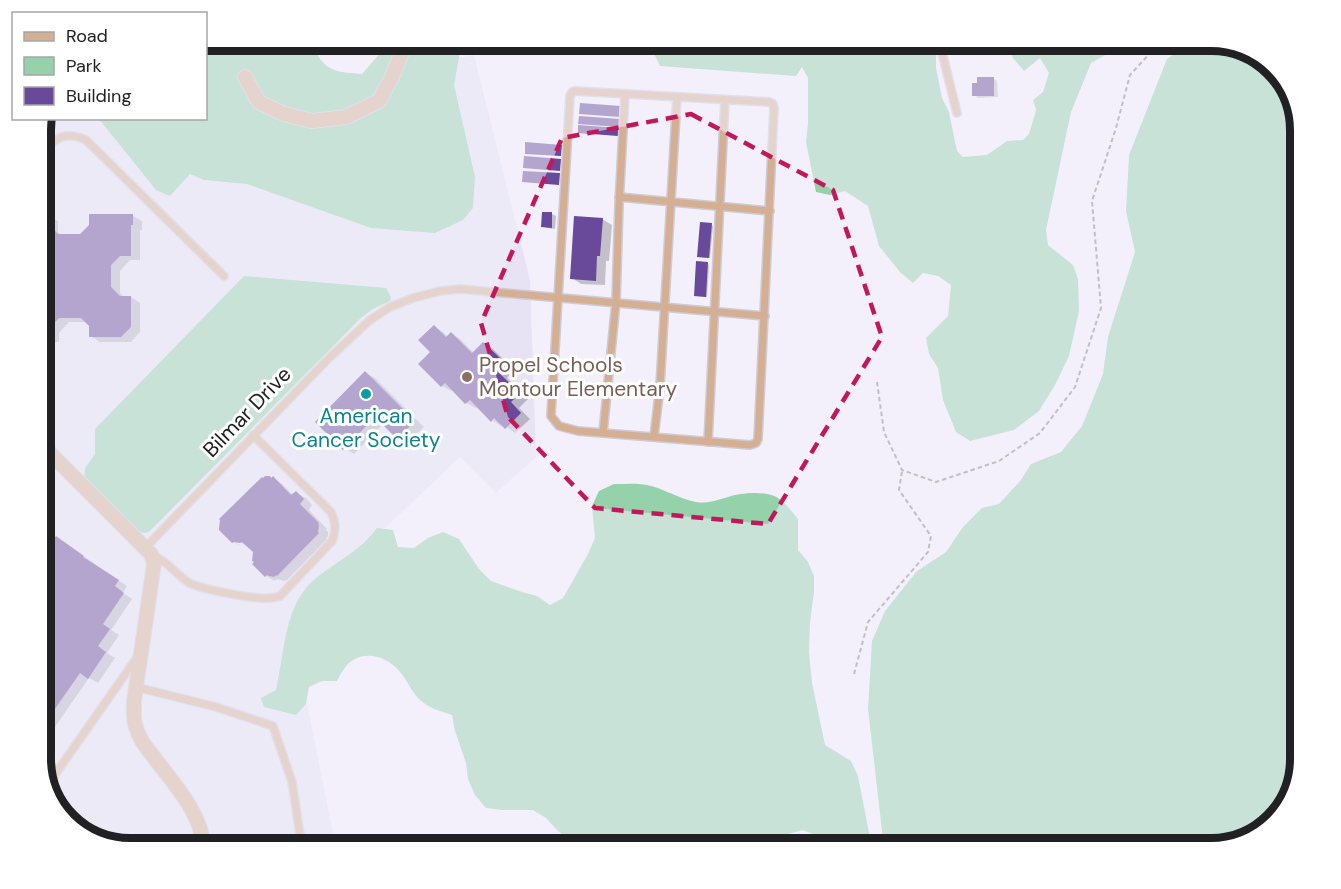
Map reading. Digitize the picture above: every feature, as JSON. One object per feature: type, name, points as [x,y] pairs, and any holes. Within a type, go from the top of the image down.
[{"type":"street","points":[[245,77],[259,102],[284,114],[312,121],[346,117],[379,101],[403,51]]},
{"type":"street","points":[[51,454],[148,551],[154,564],[133,714],[138,735],[191,808],[202,838]]},
{"type":"lane","points":[[942,51],[957,113]]},
{"type":"lane","points":[[575,91],[677,97],[769,102],[774,108],[758,439],[756,443],[750,445],[578,431],[559,426],[550,416],[570,96],[575,91]]},
{"type":"lane","points":[[603,433],[616,302],[625,94]]},
{"type":"lane","points":[[654,437],[660,386],[677,97]]},
{"type":"lane","points":[[708,442],[725,100]]},
{"type":"lane","points":[[51,144],[66,136],[75,135],[86,140],[224,276]]},
{"type":"lane","points":[[619,197],[770,212]]},
{"type":"lane","name":"Bilmar Drive","points":[[148,551],[254,435],[328,359],[370,320],[390,306],[440,291],[460,289],[765,316]]},
{"type":"lane","points":[[148,551],[162,559],[197,587],[270,598],[279,596],[332,541],[336,531],[331,512],[254,435]]},
{"type":"lane","points":[[53,777],[141,652]]},
{"type":"lane","points":[[136,687],[216,707],[273,726],[292,782],[300,838]]},
{"type":"path","points":[[902,470],[936,482],[999,460],[1040,433],[1075,387],[1101,308],[1092,201],[1116,128],[1130,75],[1152,51]]},
{"type":"path","points":[[854,674],[868,622],[928,552],[930,536],[899,490],[902,470],[884,432],[878,382]]},
{"type":"highlighted area","points":[[691,114],[833,190],[882,337],[768,524],[595,508],[508,417],[481,323],[562,138]]},
{"type":"shaded area","points":[[474,55],[530,280],[536,457],[496,493],[460,457],[290,618],[334,838],[130,838],[104,834],[86,825],[67,807],[57,789],[51,764],[52,120],[207,120],[207,101]]},
{"type":"green space","points":[[207,51],[316,51],[328,67],[362,74],[382,51],[460,51],[454,85],[475,177],[473,208],[463,220],[435,233],[371,228],[247,184],[204,180],[190,174],[170,196],[156,190],[100,120],[207,120]]},
{"type":"green space","points":[[653,51],[936,51],[936,68],[942,98],[949,112],[957,151],[963,157],[987,155],[1007,141],[1023,140],[1029,134],[1036,110],[1033,100],[1043,92],[1049,73],[1040,58],[1024,71],[1010,51],[1112,51],[1091,63],[1071,112],[1046,230],[1048,245],[1073,265],[1078,279],[1079,311],[1069,356],[1039,411],[1014,430],[970,441],[956,432],[943,400],[938,368],[929,354],[926,338],[948,316],[951,285],[938,276],[923,273],[913,283],[900,272],[879,246],[868,206],[845,191],[830,195],[816,192],[806,142],[808,78],[802,67],[796,76],[660,66]]},
{"type":"green space","points":[[1178,51],[1211,51],[1237,55],[1246,59],[1255,64],[1277,86],[1289,119],[1290,759],[1286,785],[1277,803],[1259,822],[1241,832],[1222,837],[883,838],[868,709],[872,641],[885,611],[917,571],[946,552],[963,527],[982,508],[999,504],[1021,480],[1031,464],[1061,452],[1082,426],[1103,374],[1108,337],[1135,252],[1126,211],[1129,155],[1167,59]]},
{"type":"green space","points":[[244,276],[386,288],[391,297],[390,301],[361,318],[150,531],[140,532],[84,479],[85,468],[95,454],[95,429]]},
{"type":"green space","points":[[614,484],[647,485],[683,499],[700,502],[745,494],[769,494],[781,500],[798,519],[798,550],[808,562],[814,576],[809,652],[812,683],[825,745],[851,761],[858,776],[870,838],[820,838],[803,830],[780,838],[679,838],[663,835],[646,838],[566,838],[546,818],[533,810],[486,808],[475,795],[468,779],[466,763],[452,715],[434,709],[423,702],[394,666],[372,656],[364,656],[350,662],[337,681],[322,681],[309,687],[306,704],[296,715],[264,707],[261,698],[276,690],[288,627],[303,592],[320,575],[360,546],[377,528],[393,530],[398,547],[414,548],[428,538],[443,532],[459,539],[479,569],[491,581],[537,596],[550,605],[563,598],[595,538],[592,506],[599,491]]},
{"type":"building","points":[[977,77],[994,77],[994,96],[972,96],[972,83],[977,83]]},
{"type":"building","points":[[580,103],[621,106],[620,117],[579,114]]},
{"type":"building","points":[[579,116],[620,119],[619,127],[578,124]]},
{"type":"building","points":[[578,125],[619,128],[618,136],[578,133]]},
{"type":"building","points":[[525,142],[562,145],[561,156],[525,154]]},
{"type":"building","points":[[524,156],[561,159],[560,171],[523,168]]},
{"type":"building","points":[[523,171],[560,173],[559,185],[522,182]]},
{"type":"building","points":[[542,212],[552,212],[552,228],[541,227]]},
{"type":"building","points":[[89,214],[133,214],[131,256],[120,256],[111,265],[111,287],[120,296],[131,296],[131,327],[121,337],[89,337],[89,326],[81,318],[59,318],[51,326],[51,227],[58,234],[80,234],[89,225]]},
{"type":"building","points":[[574,216],[603,218],[596,281],[570,279]]},
{"type":"building","points":[[700,222],[712,223],[709,258],[697,257]]},
{"type":"building","points":[[696,261],[708,262],[706,297],[694,296]]},
{"type":"building","name":"Propel Schools Montour Elementary","points":[[434,325],[446,337],[451,332],[472,353],[483,342],[500,358],[496,363],[502,368],[498,372],[520,393],[511,402],[521,413],[505,429],[494,418],[491,422],[470,400],[465,404],[445,383],[441,387],[418,364],[430,352],[418,340]]},
{"type":"building","name":"American Cancer Society","points":[[365,371],[415,421],[397,439],[375,417],[343,450],[315,422]]},
{"type":"building","points":[[265,476],[271,478],[273,476],[291,495],[296,491],[304,499],[300,504],[319,523],[319,533],[274,577],[267,575],[265,577],[252,564],[254,562],[252,561],[253,552],[242,542],[232,543],[219,530],[219,519]]},
{"type":"building","points":[[56,536],[119,580],[115,586],[124,593],[103,624],[110,629],[98,646],[106,652],[88,679],[80,673],[51,715],[51,541]]},
{"type":"place","name":"Propel Schools Montour Elementary","points":[[467,377]]},
{"type":"place","name":"American Cancer Society","points":[[366,394]]}]
